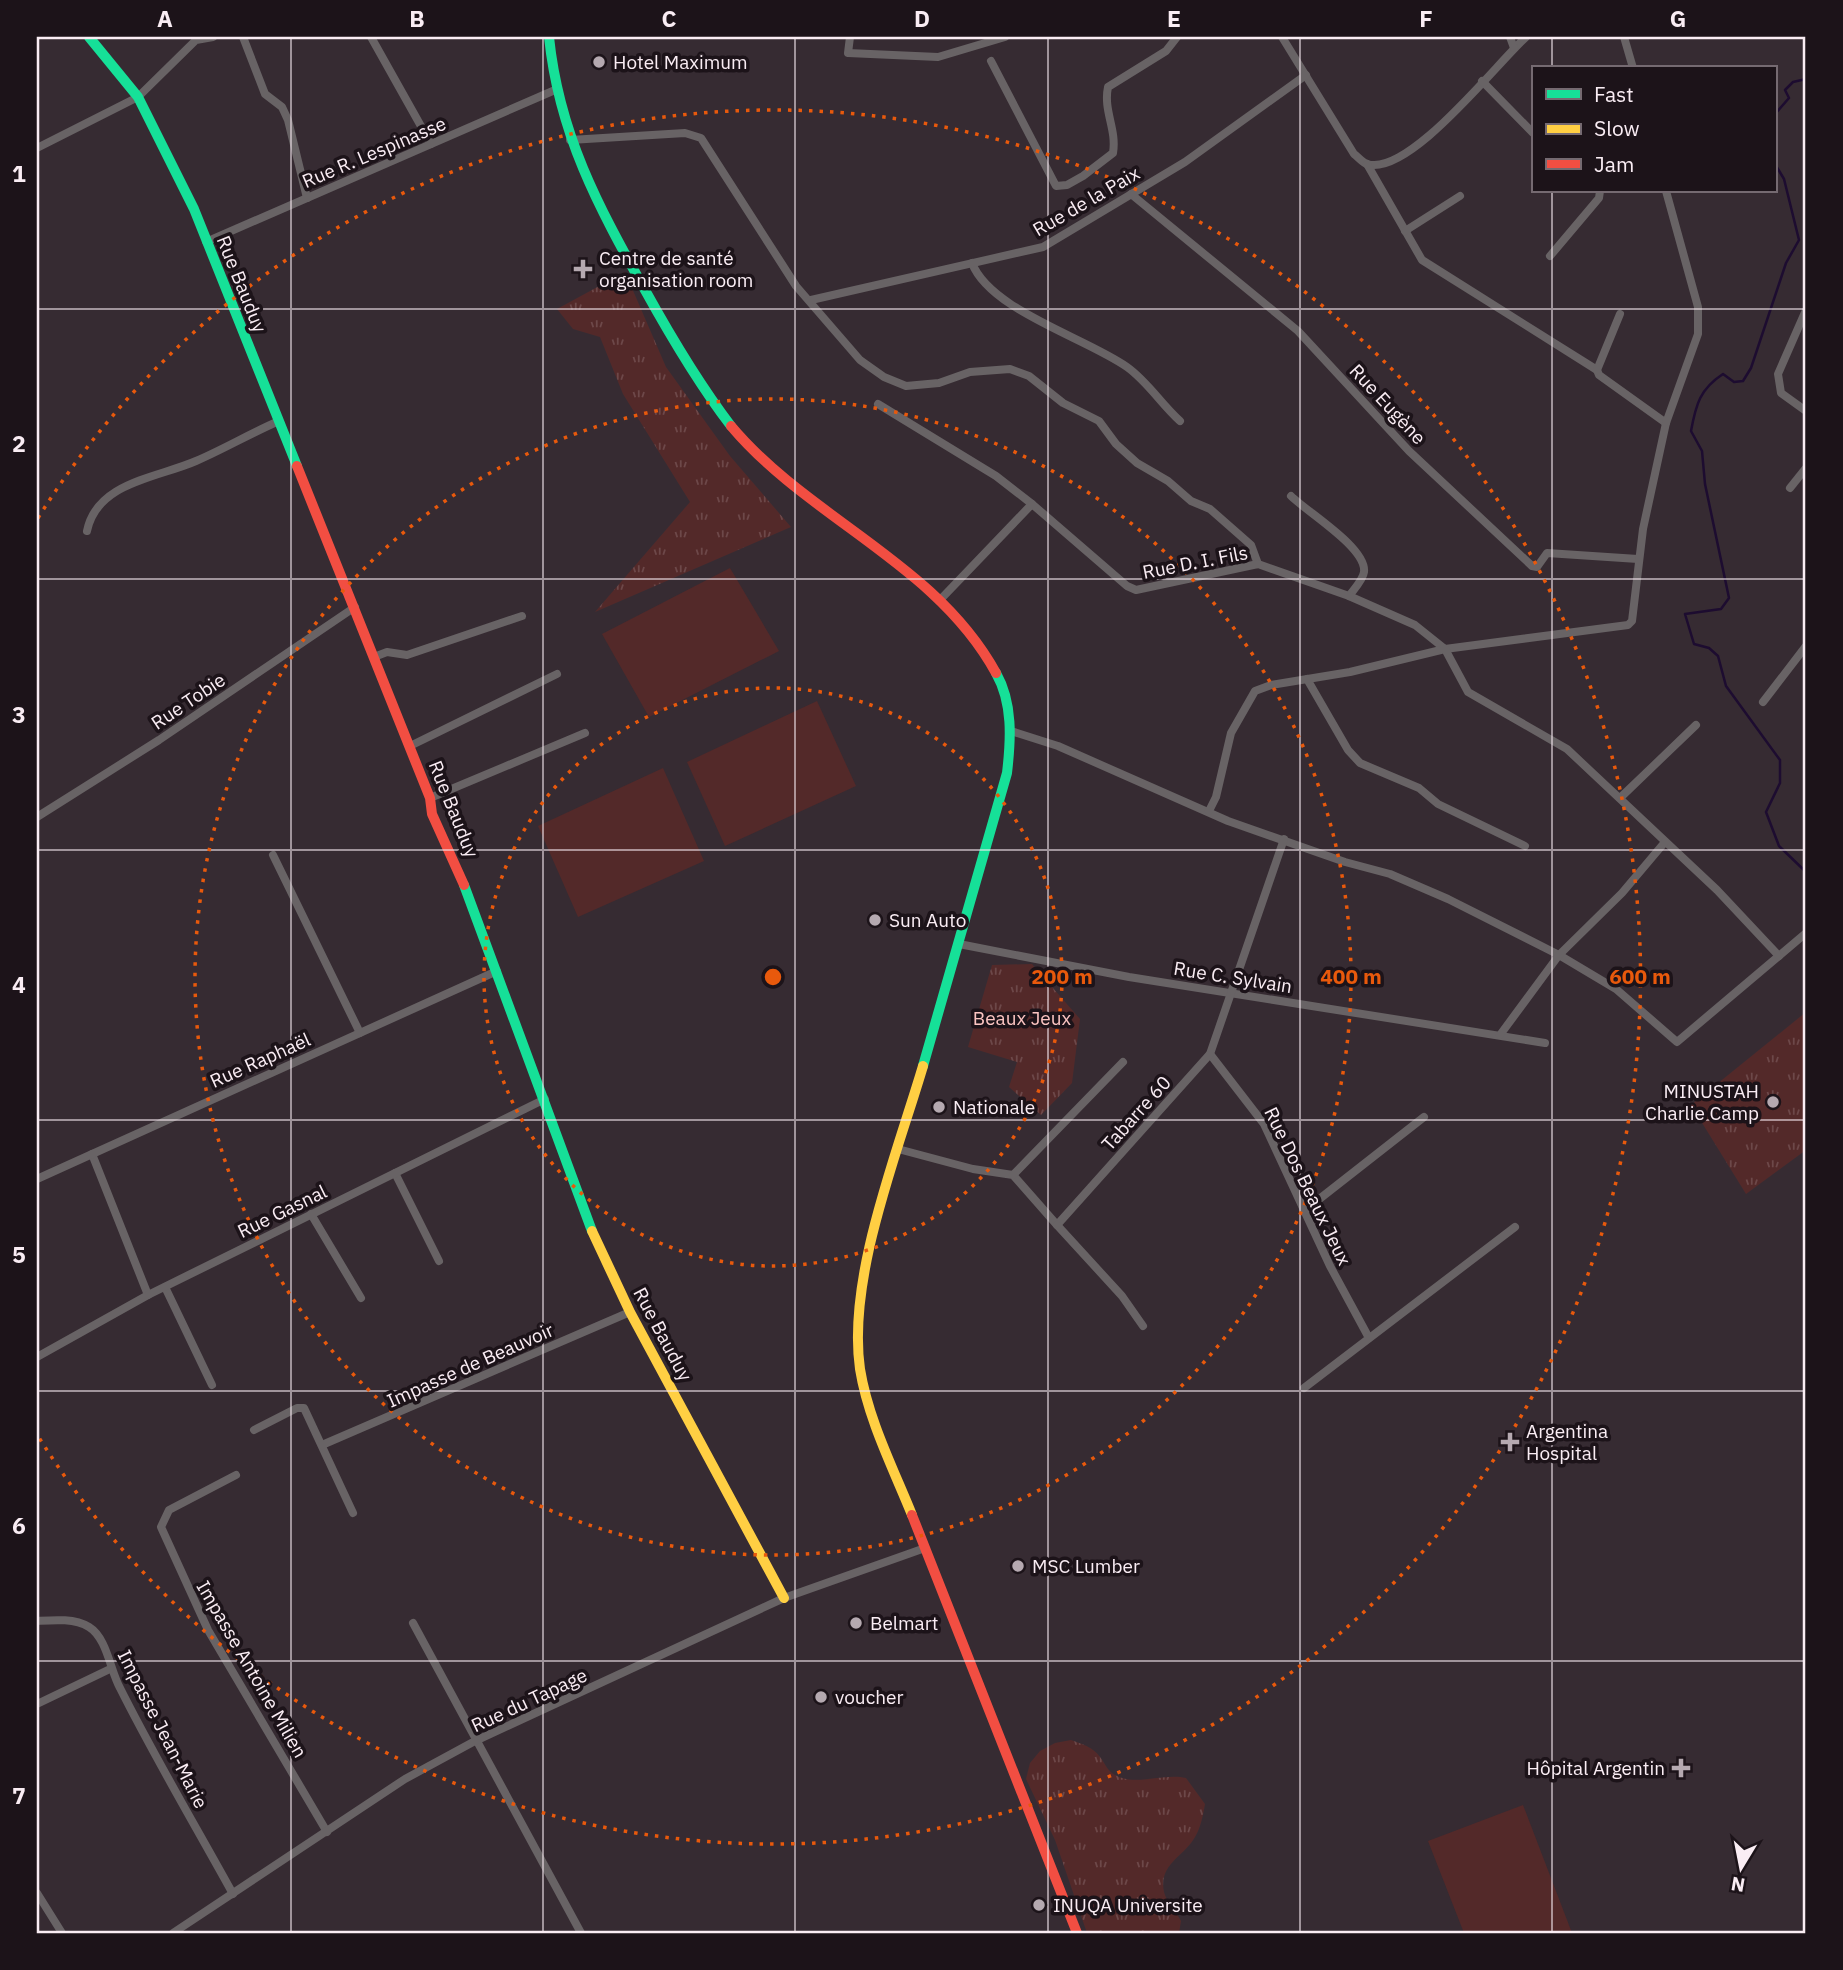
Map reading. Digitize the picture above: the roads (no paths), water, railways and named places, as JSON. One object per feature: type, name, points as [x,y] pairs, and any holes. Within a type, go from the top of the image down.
[{"type":"main road","name":"Rue Bauduy","points":[[89,37],[99,53],[138,96],[194,209],[410,746],[430,798],[432,814],[460,873],[591,1228],[630,1312],[784,1598]]},
{"type":"main road","points":[[549,37],[555,90],[570,140],[589,187],[691,371],[719,412],[747,445],[784,478],[874,543],[939,601],[970,633],[1000,678],[1008,702],[1011,731],[998,807],[863,1278],[858,1345],[864,1389],[1077,1933]]},
{"type":"street","points":[[37,148],[138,96],[194,38],[213,37]]},
{"type":"street","points":[[243,37],[265,94],[282,107],[288,120],[307,198]]},
{"type":"street","points":[[371,37],[431,144]]},
{"type":"street","points":[[850,37],[848,53],[938,57],[1005,37]]},
{"type":"street","points":[[991,61],[1056,186],[1067,185],[1113,153],[1116,137],[1105,102],[1108,87],[1166,51],[1177,37]]},
{"type":"street","points":[[1282,37],[1354,154],[1367,164],[1422,260],[1597,370],[1599,375],[1666,423]]},
{"type":"street","points":[[1510,37],[1514,48]]},
{"type":"street","points":[[1367,164],[1380,164],[1418,146],[1433,135],[1526,37]]},
{"type":"street","points":[[1624,37],[1632,66]]},
{"type":"street","name":"Rue de la Paix","points":[[811,300],[1043,247],[1185,162],[1306,75]]},
{"type":"street","points":[[1482,81],[1532,132]]},
{"type":"street","name":"Rue R. Lespinasse","points":[[206,242],[555,90]]},
{"type":"street","points":[[570,140],[684,133],[701,138],[796,286],[811,300],[860,360],[884,377],[906,386],[939,383],[970,372],[1010,369],[1029,376],[1063,403],[1099,421],[1116,444],[1137,463],[1168,481],[1191,501],[1210,509],[1251,545],[1258,564]]},
{"type":"street","points":[[1549,256],[1599,198],[1600,192]]},
{"type":"street","points":[[1209,811],[1216,797],[1231,733],[1255,691],[1271,685],[1445,649],[1628,625],[1632,621],[1638,559],[1666,423],[1698,334],[1698,307],[1666,192]]},
{"type":"street","name":"Rue Eugène","points":[[1131,194],[1298,331],[1409,451],[1532,566],[1537,567],[1547,554],[1638,559]]},
{"type":"street","points":[[1405,231],[1460,196]]},
{"type":"street","points":[[972,263],[978,278],[1006,301],[1125,366],[1144,381],[1157,400],[1180,421]]},
{"type":"street","points":[[1806,310],[1778,374],[1778,384],[1781,393],[1806,411]]},
{"type":"street","points":[[1597,370],[1620,314]]},
{"type":"street","points":[[878,404],[996,476],[1032,504],[939,601]]},
{"type":"street","points":[[87,531],[92,514],[113,494],[158,473],[196,461],[279,421]]},
{"type":"street","points":[[1790,488],[1806,468]]},
{"type":"street","points":[[1291,496],[1344,538],[1362,562],[1361,579],[1349,596]]},
{"type":"street","name":"Rue D. I. Fils","points":[[1032,504],[1127,586],[1136,590],[1258,564],[1349,596],[1415,625],[1445,649]]},
{"type":"street","name":"Rue Tobie","points":[[37,817],[159,740],[355,607]]},
{"type":"street","points":[[374,656],[387,652],[407,655],[522,616]]},
{"type":"street","points":[[1763,702],[1806,646]]},
{"type":"street","points":[[1445,649],[1468,692],[1567,748],[1717,890],[1779,956]]},
{"type":"street","points":[[410,746],[557,674]]},
{"type":"street","points":[[1307,679],[1352,756],[1360,763],[1419,788],[1438,804],[1525,846]]},
{"type":"street","points":[[1620,798],[1696,725]]},
{"type":"street","points":[[1011,731],[1058,746],[1228,821],[1345,862],[1390,874],[1492,919],[1616,989],[1677,1042],[1806,933]]},
{"type":"street","points":[[430,798],[585,733]]},
{"type":"street","name":"Tabarre 60","points":[[1057,1225],[1210,1054],[1284,839]]},
{"type":"street","points":[[1500,1035],[1559,955],[1622,893],[1665,842]]},
{"type":"street","points":[[273,855],[360,1033]]},
{"type":"street","name":"Rue C. Sylvain","points":[[959,944],[1129,977],[1545,1043]]},
{"type":"street","name":"Rue Raphaël","points":[[37,1179],[497,971]]},
{"type":"street","name":"Rue Dos Beaux Jeux","points":[[1210,1054],[1264,1124],[1330,1266],[1369,1338]]},
{"type":"street","points":[[1013,1175],[1123,1062]]},
{"type":"street","name":"Rue Gasnal","points":[[37,1357],[148,1295],[545,1099]]},
{"type":"street","points":[[1304,1211],[1424,1117]]},
{"type":"street","points":[[898,1149],[973,1169],[1013,1175],[1122,1296],[1143,1326]]},
{"type":"street","points":[[92,1154],[148,1295]]},
{"type":"street","points":[[395,1173],[439,1261]]},
{"type":"street","points":[[311,1214],[361,1298]]},
{"type":"street","points":[[1304,1388],[1515,1227]]},
{"type":"street","points":[[165,1287],[212,1385]]},
{"type":"street","name":"Impasse de Beauvoir","points":[[322,1445],[630,1312]]},
{"type":"street","points":[[254,1430],[302,1406],[353,1513]]},
{"type":"street","name":"Impasse Antoine Milien","points":[[236,1475],[169,1510],[161,1527],[208,1630],[327,1832]]},
{"type":"street","name":"Rue du Tapage","points":[[173,1933],[405,1779],[475,1741],[784,1598],[925,1548]]},
{"type":"street","name":"Impasse Jean-Marie","points":[[37,1621],[63,1620],[88,1626],[100,1636],[110,1669],[149,1745],[233,1894]]},
{"type":"street","points":[[413,1623],[581,1933]]},
{"type":"street","points":[[37,1704],[110,1669]]},
{"type":"street","points":[[37,1893],[62,1933]]},
{"type":"waterway","points":[[1776,113],[1789,98],[1785,90],[1793,82],[1806,79]]},
{"type":"waterway","points":[[1776,166],[1784,179],[1799,240],[1786,263],[1751,368],[1743,381],[1734,382],[1723,374],[1709,385],[1697,405],[1691,431],[1702,451],[1705,484],[1729,598],[1721,609],[1685,614],[1694,644],[1709,648],[1718,656],[1726,686],[1780,760],[1780,783],[1766,812],[1779,846],[1806,872]]},
{"type":"place","name":"Hotel Maximum","points":[[599,62]]},
{"type":"place","name":"Centre de santé organisation room","points":[[583,269]]},
{"type":"place","name":"Sun Auto","points":[[875,920]]},
{"type":"place","name":"MINUSTAH Charlie Camp","points":[[1773,1102]]},
{"type":"place","name":"Nationale","points":[[939,1107]]},
{"type":"place","name":"Argentina Hospital","points":[[1510,1442]]},
{"type":"place","name":"MSC Lumber","points":[[1018,1566]]},
{"type":"place","name":"Belmart","points":[[856,1623]]},
{"type":"place","name":"voucher","points":[[821,1697]]},
{"type":"place","name":"Hôpital Argentin","points":[[1681,1768]]},
{"type":"place","name":"INUQA Universite","points":[[1039,1905]]},
{"type":"park label","name":"Beaux Jeux","points":[[1022,1018]]}]
